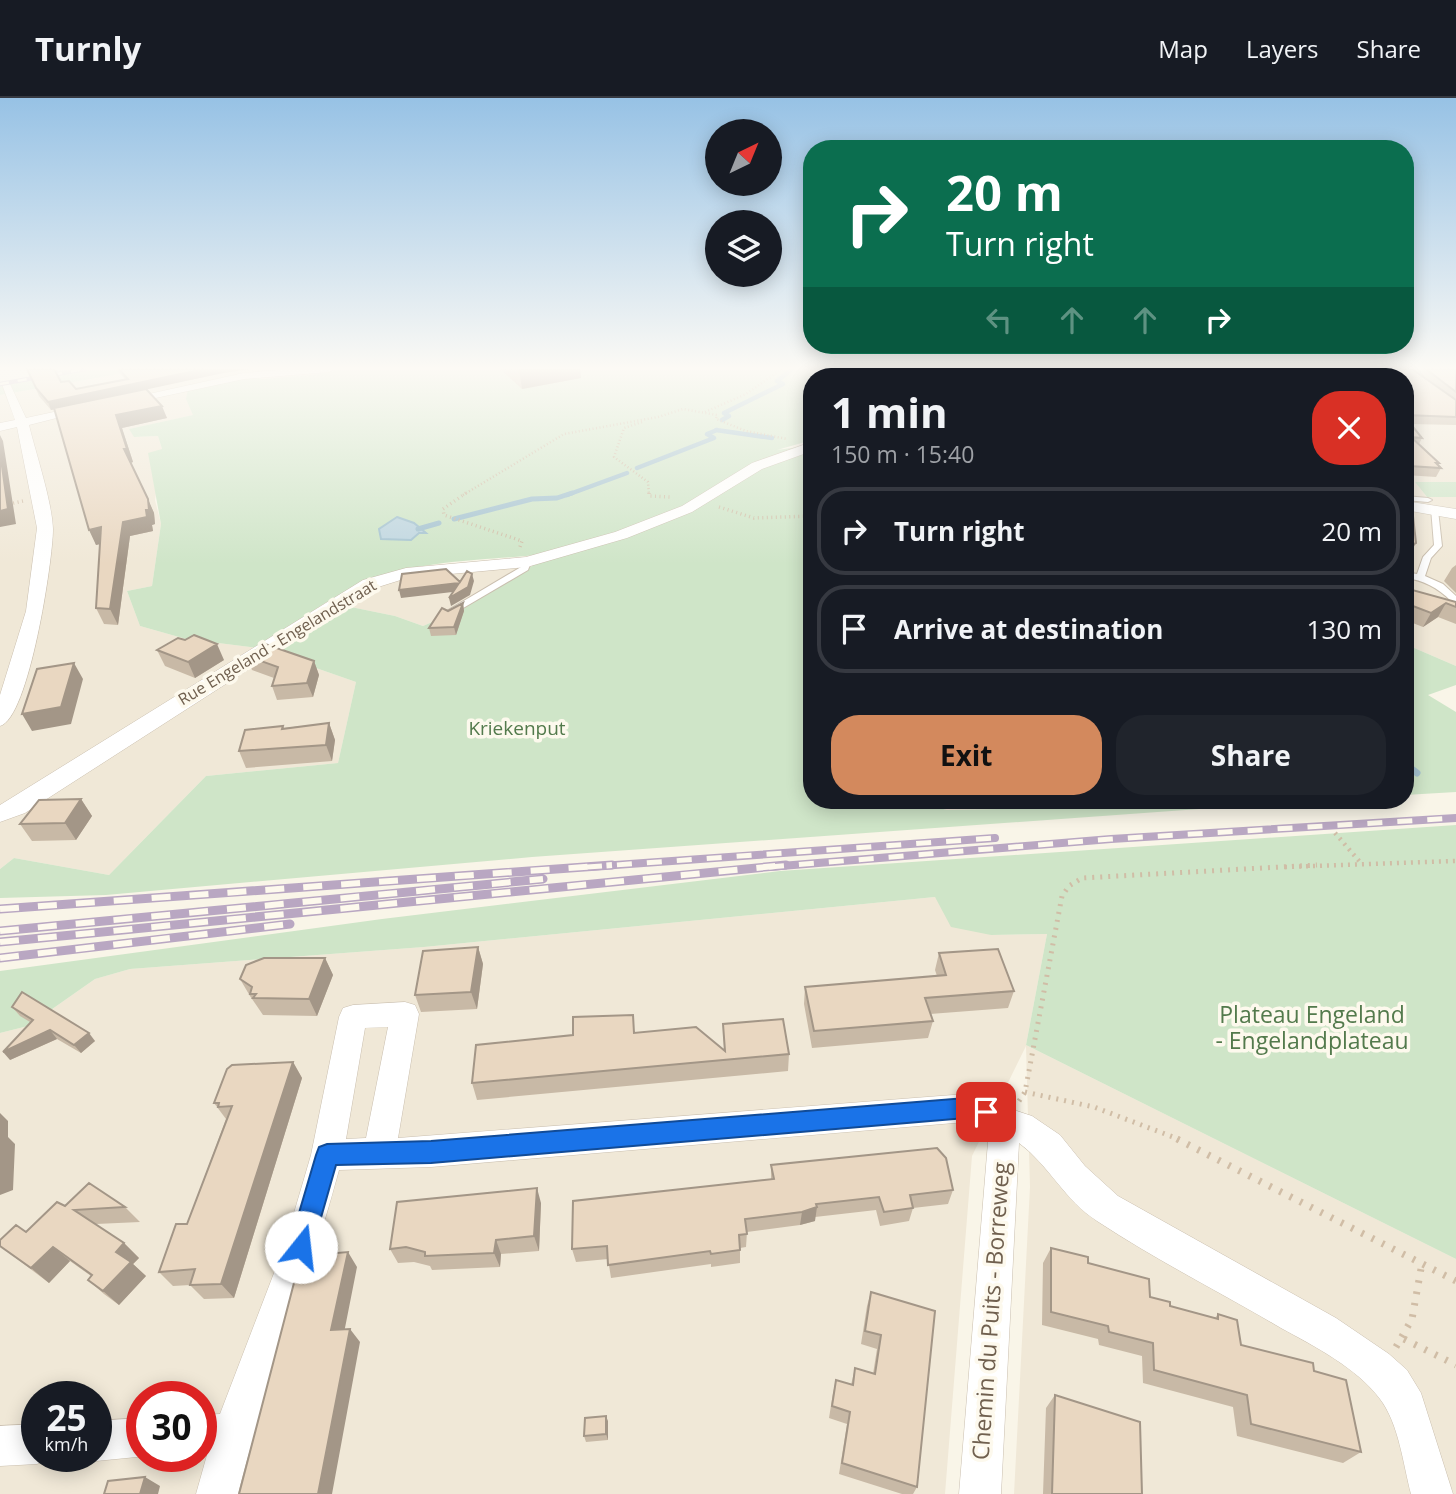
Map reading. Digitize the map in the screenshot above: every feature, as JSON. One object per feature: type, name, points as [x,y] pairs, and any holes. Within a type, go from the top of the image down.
[{"type":"street","points":[[0,720],[13,688],[34,611],[43,562],[45,528],[25,434]]},
{"type":"street","name":"Rue Engeland - Engelandstraat","points":[[0,814],[17,807],[369,584],[406,573],[527,562],[654,524],[704,499],[757,466],[803,449]]},
{"type":"street","points":[[1414,505],[1431,505],[1456,514]]},
{"type":"street","points":[[217,1434],[301,1247],[327,1155],[353,1017],[405,1014],[379,1153]]},
{"type":"street","points":[[327,1155],[431,1152],[1015,1106],[1088,1193],[1106,1208],[1323,1331],[1376,1367],[1393,1384],[1407,1408],[1432,1494]]},
{"type":"street","name":"Chemin du Puits - Borreweg","points":[[980,1494],[999,1185],[1015,1106]]},
{"type":"street","points":[[0,1446],[21,1445]]},
{"type":"street","points":[[217,1472],[217,1494]]},
{"type":"lane","points":[[1414,500],[1431,505],[1438,546],[1426,557],[1421,576]]},
{"type":"lane","points":[[449,612],[525,568],[527,562]]},
{"type":"lane","points":[[1414,576],[1421,576],[1448,592],[1456,601],[1446,611],[1437,609]]},
{"type":"path","points":[[527,562],[516,556],[522,541],[447,516],[443,509],[484,480],[564,434]]},
{"type":"path","points":[[622,434],[614,457],[648,482],[649,496]]},
{"type":"path","points":[[765,434],[796,441]]},
{"type":"path","points":[[704,499],[748,520],[803,517]]},
{"type":"path","points":[[1335,833],[1361,863]]},
{"type":"path","points":[[1456,861],[1096,876],[1069,886],[1062,896],[1057,916],[1015,1106],[1107,1110],[1156,1127],[1456,1280]]},
{"type":"path","points":[[1376,1367],[1404,1339],[1422,1263]]},
{"type":"path","points":[[1404,1339],[1456,1365]]},
{"type":"shaded area","points":[[0,434],[158,436],[162,449],[155,500],[161,524],[152,586],[127,591],[140,626],[186,639],[259,648],[356,682],[338,763],[206,776],[109,875],[14,858],[0,869]]},
{"type":"shaded area","points":[[1414,434],[1456,434],[1456,482],[1415,482],[1427,497],[1456,497],[1456,666],[1414,648]]},
{"type":"shaded area","points":[[531,566],[458,611],[423,626],[395,616],[341,605],[364,591],[400,578]]},
{"type":"shaded area","points":[[935,897],[991,935],[1047,934],[1026,1045],[1456,1259],[1456,1494],[1014,1494],[1030,1187],[1026,1046],[972,1156],[945,1494],[0,1494],[0,1033],[28,1026],[95,979],[130,969],[424,947]]},
{"type":"green space","name":"Kriekenput","points":[[132,434],[803,434],[803,443],[777,450],[803,446],[803,809],[1200,809],[532,857],[106,895],[0,898],[0,869],[14,858],[109,875],[206,776],[338,763],[356,682],[276,654],[341,605],[395,616],[423,626],[458,611],[532,566],[537,555],[437,564],[379,577],[332,599],[259,648],[186,639],[140,626],[127,591],[152,586],[161,524],[148,453],[162,449],[158,436],[134,437]]},
{"type":"green space","points":[[1415,482],[1456,482],[1456,497],[1427,497]]},
{"type":"green space","points":[[1414,648],[1456,666],[1456,685],[1428,695],[1456,712],[1456,792],[1414,794]]},
{"type":"green space","name":"Plateau Engeland - Engelandplateau","points":[[1456,825],[1456,1259],[1026,1045],[1047,934],[991,935],[951,927],[935,897],[424,947],[130,969],[95,979],[28,1026],[0,1033],[0,971],[382,919],[780,871]]},
{"type":"water","points":[[397,517],[414,523],[426,533],[419,533],[411,540],[381,539],[379,529]]},
{"type":"building","points":[[62,434],[122,434],[127,449],[124,449],[148,499],[149,510],[146,510],[147,517],[123,522],[110,609],[96,608],[101,527],[89,530]]},
{"type":"building","points":[[1414,440],[1439,463],[1436,463],[1441,468],[1414,466]]},
{"type":"building","points":[[0,452],[8,509],[0,511]]},
{"type":"building","points":[[446,569],[460,582],[467,571],[472,574],[468,587],[449,598],[459,583],[399,590],[402,574]]},
{"type":"building","points":[[1414,591],[1456,602],[1456,607],[1446,603],[1431,613],[1414,606]]},
{"type":"building","points":[[463,603],[454,627],[429,628],[442,608],[448,611]]},
{"type":"building","points":[[194,635],[217,644],[188,662],[157,650],[178,638],[185,640]]},
{"type":"building","points":[[265,644],[314,661],[307,683],[272,686],[278,667],[247,656]]},
{"type":"building","points":[[74,663],[61,707],[22,714],[37,669]]},
{"type":"building","points":[[329,723],[326,745],[239,751],[245,730]]},
{"type":"building","points":[[81,799],[65,823],[20,824],[39,800]]},
{"type":"building","points":[[478,947],[471,992],[415,995],[423,951]]},
{"type":"building","points":[[998,949],[1014,991],[925,998],[933,1021],[814,1031],[805,987],[946,975],[939,953]]},
{"type":"building","points":[[264,958],[325,958],[309,999],[253,998],[256,994],[250,994],[252,987],[240,979],[246,965]]},
{"type":"building","points":[[22,992],[89,1033],[74,1045],[50,1030],[3,1052],[33,1020],[12,1007]]},
{"type":"building","points":[[633,1015],[634,1033],[696,1027],[725,1051],[723,1024],[783,1019],[789,1054],[472,1083],[476,1045],[573,1035],[573,1017]]},
{"type":"building","points":[[293,1062],[221,1284],[190,1285],[195,1269],[159,1272],[176,1224],[187,1224],[232,1106],[218,1107],[219,1103],[214,1103],[227,1069],[232,1065]]},
{"type":"building","points":[[937,1148],[946,1158],[953,1190],[910,1195],[913,1208],[884,1212],[879,1197],[816,1204],[817,1207],[802,1212],[745,1219],[747,1234],[739,1235],[740,1250],[711,1254],[710,1251],[608,1265],[607,1246],[572,1249],[573,1201],[774,1179],[771,1165]]},
{"type":"building","points":[[89,1183],[125,1207],[74,1210],[124,1243],[116,1252],[131,1262],[103,1291],[88,1280],[92,1275],[53,1247],[31,1268],[0,1246],[0,1240],[16,1225],[26,1232],[57,1202],[65,1206]]},
{"type":"building","points":[[537,1188],[534,1236],[496,1240],[494,1253],[425,1256],[425,1252],[406,1247],[390,1249],[397,1202]]},
{"type":"building","points":[[1051,1248],[1088,1257],[1088,1263],[1149,1279],[1150,1297],[1170,1302],[1170,1306],[1218,1319],[1218,1314],[1237,1320],[1241,1345],[1313,1363],[1314,1371],[1346,1380],[1361,1452],[1251,1424],[1247,1395],[1154,1370],[1153,1343],[1109,1332],[1108,1326],[1051,1312]]},
{"type":"building","points":[[348,1252],[331,1330],[350,1329],[318,1494],[239,1494],[301,1256]]},
{"type":"building","points":[[871,1292],[935,1311],[917,1487],[842,1463],[850,1412],[832,1406],[836,1380],[853,1385],[855,1368],[875,1374],[881,1335],[865,1331]]},
{"type":"building","points":[[1055,1395],[1140,1422],[1142,1494],[1052,1494]]},
{"type":"building","points":[[606,1416],[606,1434],[584,1436],[585,1418]]},
{"type":"building","points":[[145,1477],[140,1494],[104,1494],[108,1481]]},
{"type":"waterway","points":[[637,468],[714,438],[707,434]]},
{"type":"waterway","points":[[745,434],[772,438]]},
{"type":"waterway","points":[[567,495],[627,473]]},
{"type":"waterway","points":[[454,519],[532,499],[557,498],[572,493]]},
{"type":"waterway","points":[[418,529],[439,523]]},
{"type":"railway","points":[[769,867],[1111,839],[1456,818]]},
{"type":"railway","points":[[587,867],[995,838]]},
{"type":"railway","points":[[0,909],[612,865]]},
{"type":"railway","points":[[0,942],[786,865]]},
{"type":"railway","points":[[0,931],[543,879]]},
{"type":"railway","points":[[0,958],[290,924]]},
{"type":"route","points":[[301,1247],[327,1155],[431,1152],[966,1108],[986,1112]]}]
